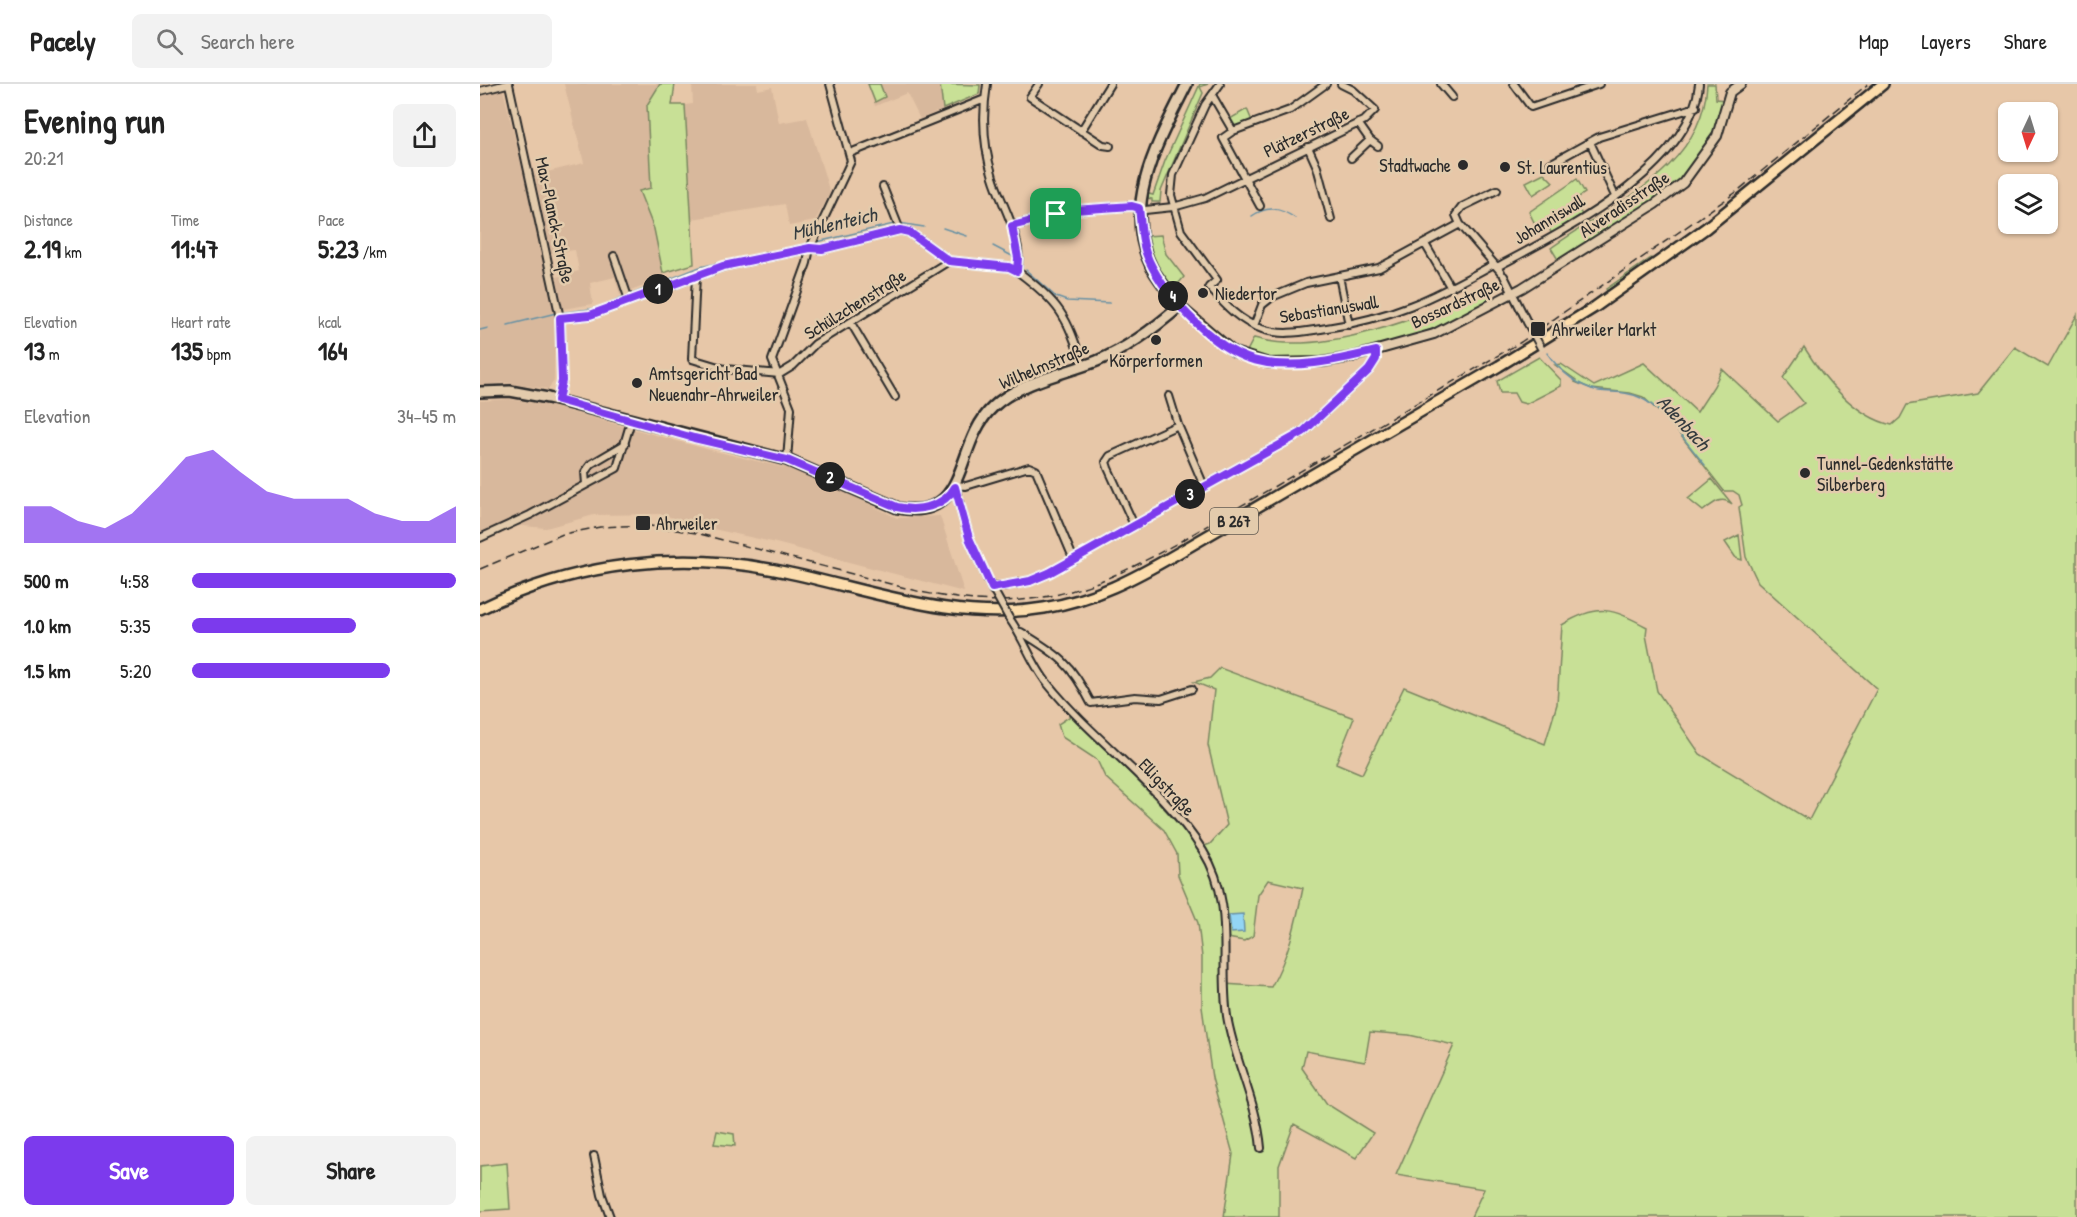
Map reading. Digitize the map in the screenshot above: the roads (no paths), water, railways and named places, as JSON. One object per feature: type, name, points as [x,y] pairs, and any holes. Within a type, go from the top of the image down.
[{"type":"main road","points":[[1180,306],[1159,279],[1146,253],[1139,208],[1147,174],[1161,135],[1187,84]]},
{"type":"main road","name":"B 267","points":[[480,609],[561,578],[602,568],[673,561],[722,562],[776,570],[960,611],[1044,609],[1098,595],[1130,581],[1178,554],[1499,366],[1595,307],[1706,228],[1883,84]]},
{"type":"main road","name":"Wilhelmstraße","points":[[955,486],[975,429],[995,404],[1017,392],[1131,344],[1180,306]]},
{"type":"main road","points":[[480,392],[510,391],[558,400],[631,421],[787,460],[903,508],[916,509],[935,504],[947,497],[955,486]]},
{"type":"street","points":[[480,91],[508,84]]},
{"type":"street","name":"Max-Planck-Straße","points":[[508,84],[559,315],[562,381],[558,400]]},
{"type":"street","points":[[787,460],[791,408],[780,374],[772,360],[807,264],[811,245],[851,161],[830,84]]},
{"type":"street","points":[[987,84],[984,133],[993,177],[1012,226],[1018,258],[1017,271]]},
{"type":"street","points":[[1039,84],[1030,97],[1103,145],[1110,146]]},
{"type":"street","points":[[1081,130],[1110,84]]},
{"type":"street","points":[[1173,207],[1171,195],[1173,176],[1212,95],[1220,84]]},
{"type":"street","points":[[1260,206],[1247,178],[1223,138],[1233,131],[1290,110],[1326,84]]},
{"type":"street","name":"Plätzerstraße","points":[[1012,226],[1074,210],[1173,207],[1213,195],[1358,123],[1376,110],[1341,84]]},
{"type":"street","points":[[1441,84],[1452,97]]},
{"type":"street","points":[[1514,84],[1531,107],[1599,84]]},
{"type":"street","name":"Johanniswall","points":[[1499,270],[1615,196],[1651,170],[1685,131],[1696,107],[1699,84]]},
{"type":"street","name":"Alveradisstraße","points":[[1513,293],[1593,244],[1683,183],[1717,136],[1730,92],[1741,84]]},
{"type":"street","points":[[1212,95],[1233,131]]},
{"type":"street","points":[[850,153],[985,99]]},
{"type":"street","points":[[1550,164],[1590,142],[1696,107]]},
{"type":"street","points":[[1358,123],[1370,140],[1378,146]]},
{"type":"street","points":[[1351,158],[1370,140]]},
{"type":"street","points":[[1590,142],[1615,196]]},
{"type":"street","points":[[1308,147],[1317,167],[1331,219]]},
{"type":"street","points":[[883,187],[898,225],[949,261],[1009,267],[1017,271],[1062,310],[1071,327],[1083,366]]},
{"type":"street","points":[[1497,190],[1462,207],[1456,215],[1460,224],[1499,270],[1542,350]]},
{"type":"street","name":"Sebastianuswall","points":[[1173,207],[1181,231],[1216,280],[1209,287],[1230,311],[1254,326],[1282,333],[1371,321],[1499,270]]},
{"type":"street","points":[[1254,326],[1262,305],[1272,297],[1306,283],[1379,268],[1460,224]]},
{"type":"street","points":[[559,315],[590,315],[628,297],[723,266],[811,245],[822,249],[898,225]]},
{"type":"street","points":[[1425,244],[1451,288]]},
{"type":"street","points":[[614,256],[628,297]]},
{"type":"street","name":"Schülzchenstraße","points":[[780,374],[793,366],[815,344],[949,261]]},
{"type":"street","points":[[696,275],[692,359],[725,369],[780,374]]},
{"type":"street","points":[[1339,276],[1348,325]]},
{"type":"street","name":"Bossardstraße","points":[[1180,306],[1234,352],[1255,361],[1293,364],[1322,362],[1376,351],[1434,334],[1513,293]]},
{"type":"street","points":[[851,323],[895,397]]},
{"type":"street","points":[[993,589],[1030,581],[1074,560],[1303,432],[1369,370],[1376,359],[1376,351]]},
{"type":"street","points":[[1169,396],[1178,425],[1204,486]]},
{"type":"street","points":[[480,538],[530,515],[617,468],[631,421]]},
{"type":"street","points":[[1134,525],[1108,468],[1107,459],[1178,425]]},
{"type":"street","points":[[586,484],[585,472],[591,464],[625,444]]},
{"type":"street","points":[[955,486],[966,486],[1029,467],[1036,470],[1074,560]]},
{"type":"street","name":"Elligstraße","points":[[955,486],[969,538],[993,589],[1009,618],[1020,632],[1046,682],[1159,796],[1204,852],[1219,885],[1225,915],[1227,1016],[1257,1119],[1261,1148]]},
{"type":"street","points":[[1020,632],[1049,649],[1076,673],[1091,703],[1135,697],[1161,699],[1192,689]]},
{"type":"street","points":[[594,1156],[602,1196],[610,1217]]},
{"type":"water","points":[[1243,914],[1244,932],[1231,933],[1229,915]]},
{"type":"waterway","name":"Mühlenteich","points":[[1252,216],[1263,210],[1274,209],[1295,218]]},
{"type":"waterway","name":"Mühlenteich","points":[[898,223],[924,227]]},
{"type":"waterway","name":"Mühlenteich","points":[[817,242],[894,224]]},
{"type":"waterway","name":"Mühlenteich","points":[[943,228],[967,236]]},
{"type":"waterway","name":"Mühlenteich","points":[[630,295],[700,267],[809,244]]},
{"type":"waterway","name":"Mühlenteich","points":[[993,246],[1014,257]]},
{"type":"waterway","name":"Mühlenteich","points":[[1026,270],[1056,297],[1067,301],[1110,303]]},
{"type":"waterway","name":"Mühlenteich","points":[[560,313],[598,308],[625,296]]},
{"type":"waterway","name":"Mühlenteich","points":[[508,325],[556,313]]},
{"type":"waterway","name":"Mühlenteich","points":[[480,330],[488,328]]},
{"type":"waterway","name":"Adenbach","points":[[1547,353],[1563,372],[1576,382],[1599,391],[1631,394],[1650,403],[1667,419],[1705,465]]},
{"type":"railway","points":[[480,569],[563,534],[600,527],[644,525],[696,533],[921,592],[959,598],[994,601],[1026,600],[1056,595],[1086,586],[1148,559],[1181,541],[1521,342],[1735,193],[1868,84]]},
{"type":"place","name":"Stadtwache","points":[[1463,165]]},
{"type":"place","name":"St. Laurentius","points":[[1505,167]]},
{"type":"place","name":"Niedertor","points":[[1203,293]]},
{"type":"place","name":"Ahrweiler Markt","points":[[1538,329]]},
{"type":"place","name":"Körperformen","points":[[1156,340]]},
{"type":"place","name":"Amtsgericht Bad Neuenahr-Ahrweiler","points":[[637,383]]},
{"type":"place","name":"Tunnel-Gedenkstätte Silberberg","points":[[1805,473]]},
{"type":"place","name":"Ahrweiler","points":[[643,523]]}]
